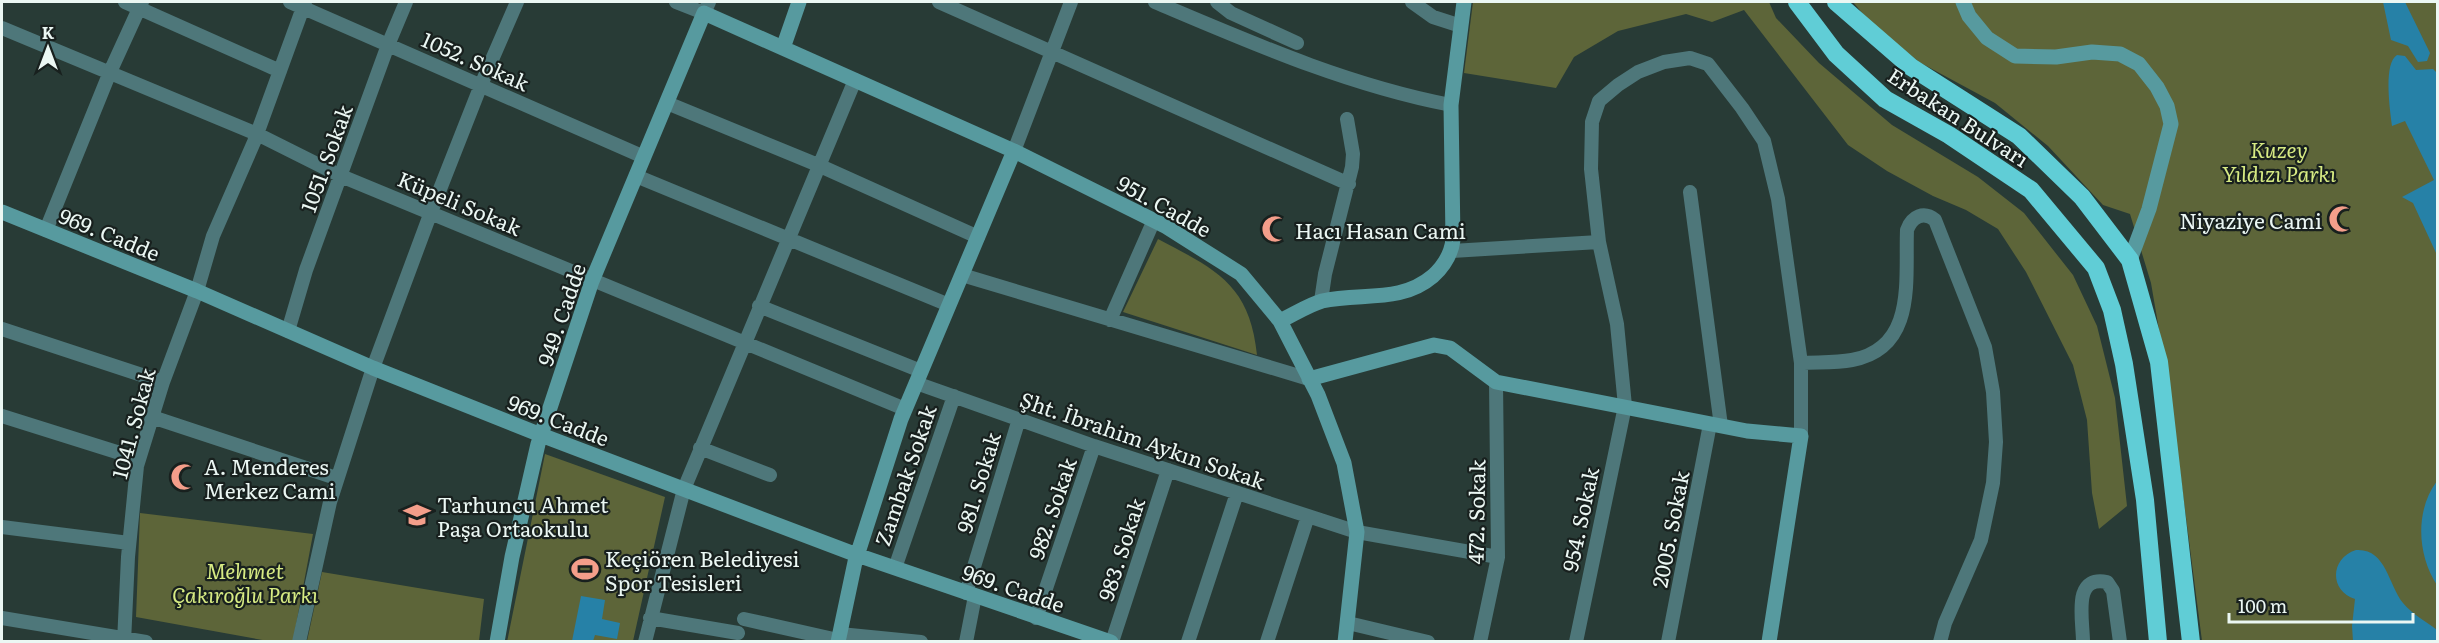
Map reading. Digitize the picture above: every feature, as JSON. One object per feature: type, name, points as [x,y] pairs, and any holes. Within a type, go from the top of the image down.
[{"type":"highway","name":"Erbakan Bulvarı","points":[[1797,2],[1836,54],[1885,99],[1949,135],[2031,190],[2096,268],[2112,310],[2124,364],[2145,500],[2158,642]]},
{"type":"highway","name":"Erbakan Bulvarı","points":[[1836,2],[1911,67],[2019,136],[2082,196],[2130,260]]},
{"type":"highway","points":[[2130,260],[2159,362],[2191,642]]},
{"type":"street","points":[[124,2],[141,5],[280,71]]},
{"type":"street","name":"1051. Sokak","points":[[288,331],[306,270],[388,45],[406,2]]},
{"type":"street","points":[[299,642],[336,478],[373,368],[431,212],[481,85],[517,2]]},
{"type":"street","points":[[676,2],[706,7]]},
{"type":"street","points":[[783,48],[799,2]]},
{"type":"street","points":[[939,2],[1349,184]]},
{"type":"street","points":[[839,638],[857,555],[905,409],[1014,151],[1071,2]]},
{"type":"street","points":[[1155,2],[1320,70],[1386,91],[1451,105]]},
{"type":"street","points":[[1217,2],[1231,13],[1297,43]]},
{"type":"street","points":[[1412,2],[1433,17],[1461,26]]},
{"type":"street","points":[[1280,321],[1321,302],[1390,296],[1409,291],[1425,283],[1438,271],[1452,250],[1451,105],[1464,2]]},
{"type":"street","points":[[1963,2],[1969,16],[1987,38],[2015,56],[2056,57],[2092,52],[2120,54],[2139,64],[2157,87],[2167,106],[2171,124],[2149,209],[2130,260]]},
{"type":"street","name":"1052. Sokak","points":[[299,3],[388,45],[644,157]]},
{"type":"street","name":"1041. Sokak","points":[[124,640],[129,543],[139,459],[213,236],[257,134],[280,71],[299,3]]},
{"type":"street","points":[[46,230],[110,72],[141,5]]},
{"type":"street","name":"951. Cadde","points":[[706,7],[783,48],[1014,151],[1154,220],[1241,274],[1280,321],[1318,395],[1344,463],[1357,532],[1345,642]]},
{"type":"street","name":"949. Cadde","points":[[497,642],[512,557],[541,435],[592,281],[706,7]]},
{"type":"street","name":"Küpeli Sokak","points":[[2,28],[257,134],[341,176],[905,409]]},
{"type":"street","name":"954. Sokak","points":[[1576,642],[1625,406],[1617,324],[1599,242],[1591,169],[1592,122],[1599,101],[1638,72],[1664,62],[1690,58],[1708,64],[1764,141],[1778,199],[1801,363],[1802,436]]},
{"type":"street","points":[[645,642],[684,489],[855,80]]},
{"type":"street","points":[[667,103],[818,165],[978,237]]},
{"type":"street","points":[[1321,302],[1325,274],[1349,184],[1353,154],[1347,119]]},
{"type":"street","points":[[636,176],[949,305]]},
{"type":"street","name":"2005. Sokak","points":[[1668,642],[1716,425],[1690,192]]},
{"type":"street","name":"969. Cadde","points":[[2,212],[196,291],[373,368],[541,435],[857,555],[1111,642]]},
{"type":"street","points":[[1801,363],[1850,361],[1862,358],[1873,353],[1889,339],[1900,323],[1906,304],[1907,230],[1910,223],[1919,216],[1926,215],[1935,220],[1985,347],[1993,392],[1996,442],[1993,483],[1986,522],[1977,554],[1945,623],[1940,642]]},
{"type":"street","points":[[1110,320],[1154,220]]},
{"type":"street","points":[[1452,250],[1467,251],[1599,242]]},
{"type":"street","points":[[962,275],[1309,379],[1434,345],[1450,348],[1496,382],[1747,431],[1802,436],[1769,642]]},
{"type":"street","name":"Şht. İbrahim Aykın Sokak","points":[[759,306],[919,377],[954,396],[1094,446],[1357,532],[1498,557]]},
{"type":"street","points":[[2,329],[163,382]]},
{"type":"street","name":"472. Sokak","points":[[1480,642],[1498,557],[1496,382]]},
{"type":"street","name":"Zambak Sokak","points":[[895,568],[954,396]]},
{"type":"street","points":[[2,416],[139,459]]},
{"type":"street","points":[[152,417],[336,478]]},
{"type":"street","name":"981. Sokak","points":[[966,642],[970,594],[1019,419]]},
{"type":"street","name":"982. Sokak","points":[[1036,618],[1094,446]]},
{"type":"street","points":[[700,448],[770,475]]},
{"type":"street","name":"983. Sokak","points":[[1111,642],[1168,470]]},
{"type":"street","points":[[1188,642],[1237,493]]},
{"type":"street","points":[[1267,642],[1308,516]]},
{"type":"street","points":[[2,527],[129,543]]},
{"type":"street","points":[[2083,642],[2082,596],[2089,583],[2097,580],[2108,582],[2114,591],[2120,642]]},
{"type":"street","points":[[2,618],[146,642]]},
{"type":"street","points":[[650,618],[738,633]]},
{"type":"street","points":[[744,619],[839,638],[921,642]]},
{"type":"street","points":[[1348,623],[1428,642]]},
{"type":"green space","points":[[1473,2],[1769,2],[1776,18],[1819,63],[1892,125],[1978,177],[2024,213],[2073,275],[2097,326],[2115,398],[2127,506],[2099,529],[2092,493],[2087,420],[2073,365],[2026,272],[1998,229],[1966,210],[1933,196],[1887,171],[1848,145],[1744,10],[1712,22],[1686,14],[1618,31],[1574,57],[1556,88],[1464,73]]},
{"type":"green space","name":"Kuzey Yıldızı Parkı","points":[[1853,2],[2437,2],[2437,641],[2202,641],[2170,394],[2151,283],[2130,214],[2103,205],[2048,146],[1995,103],[1919,62],[1868,20]]},
{"type":"green space","points":[[1158,239],[1213,270],[1238,295],[1247,311],[1257,355],[1123,312]]},
{"type":"green space","name":"Keçiören Belediyesi Spor Tesisleri","points":[[545,454],[665,497],[633,641],[507,642]]},
{"type":"green space","name":"Mehmet Çakıroğlu Parkı","points":[[140,513],[313,534],[293,641],[268,641],[136,617]]},
{"type":"green space","points":[[322,572],[484,599],[479,641],[307,641]]},
{"type":"water","points":[[2383,2],[2405,2],[2430,53],[2427,61],[2418,62],[2408,46],[2391,40]]},
{"type":"water","points":[[2397,55],[2405,56],[2416,70],[2433,69],[2437,73],[2437,255],[2413,203],[2402,197],[2434,180],[2405,121],[2392,126],[2389,77],[2390,68]]},
{"type":"water","points":[[2437,481],[2437,585],[2425,560],[2421,533],[2425,505]]},
{"type":"water","points":[[2356,550],[2366,551],[2380,561],[2403,603],[2437,630],[2437,641],[2353,641],[2355,599],[2341,589],[2336,574],[2341,560]]},
{"type":"water","points":[[581,596],[605,600],[602,619],[620,623],[617,639],[595,635],[593,641],[572,641]]},
{"type":"place","name":"Niyaziye Cami","points":[[2342,219]]},
{"type":"place","name":"Hacı Hasan Cami","points":[[1275,229]]},
{"type":"place","name":"A. Menderes Merkez Cami","points":[[184,477]]},
{"type":"place","name":"Tarhuncu Ahmet Paşa Ortaokulu","points":[[417,515]]},
{"type":"place","name":"Keçiören Belediyesi Spor Tesisleri","points":[[585,569]]}]
